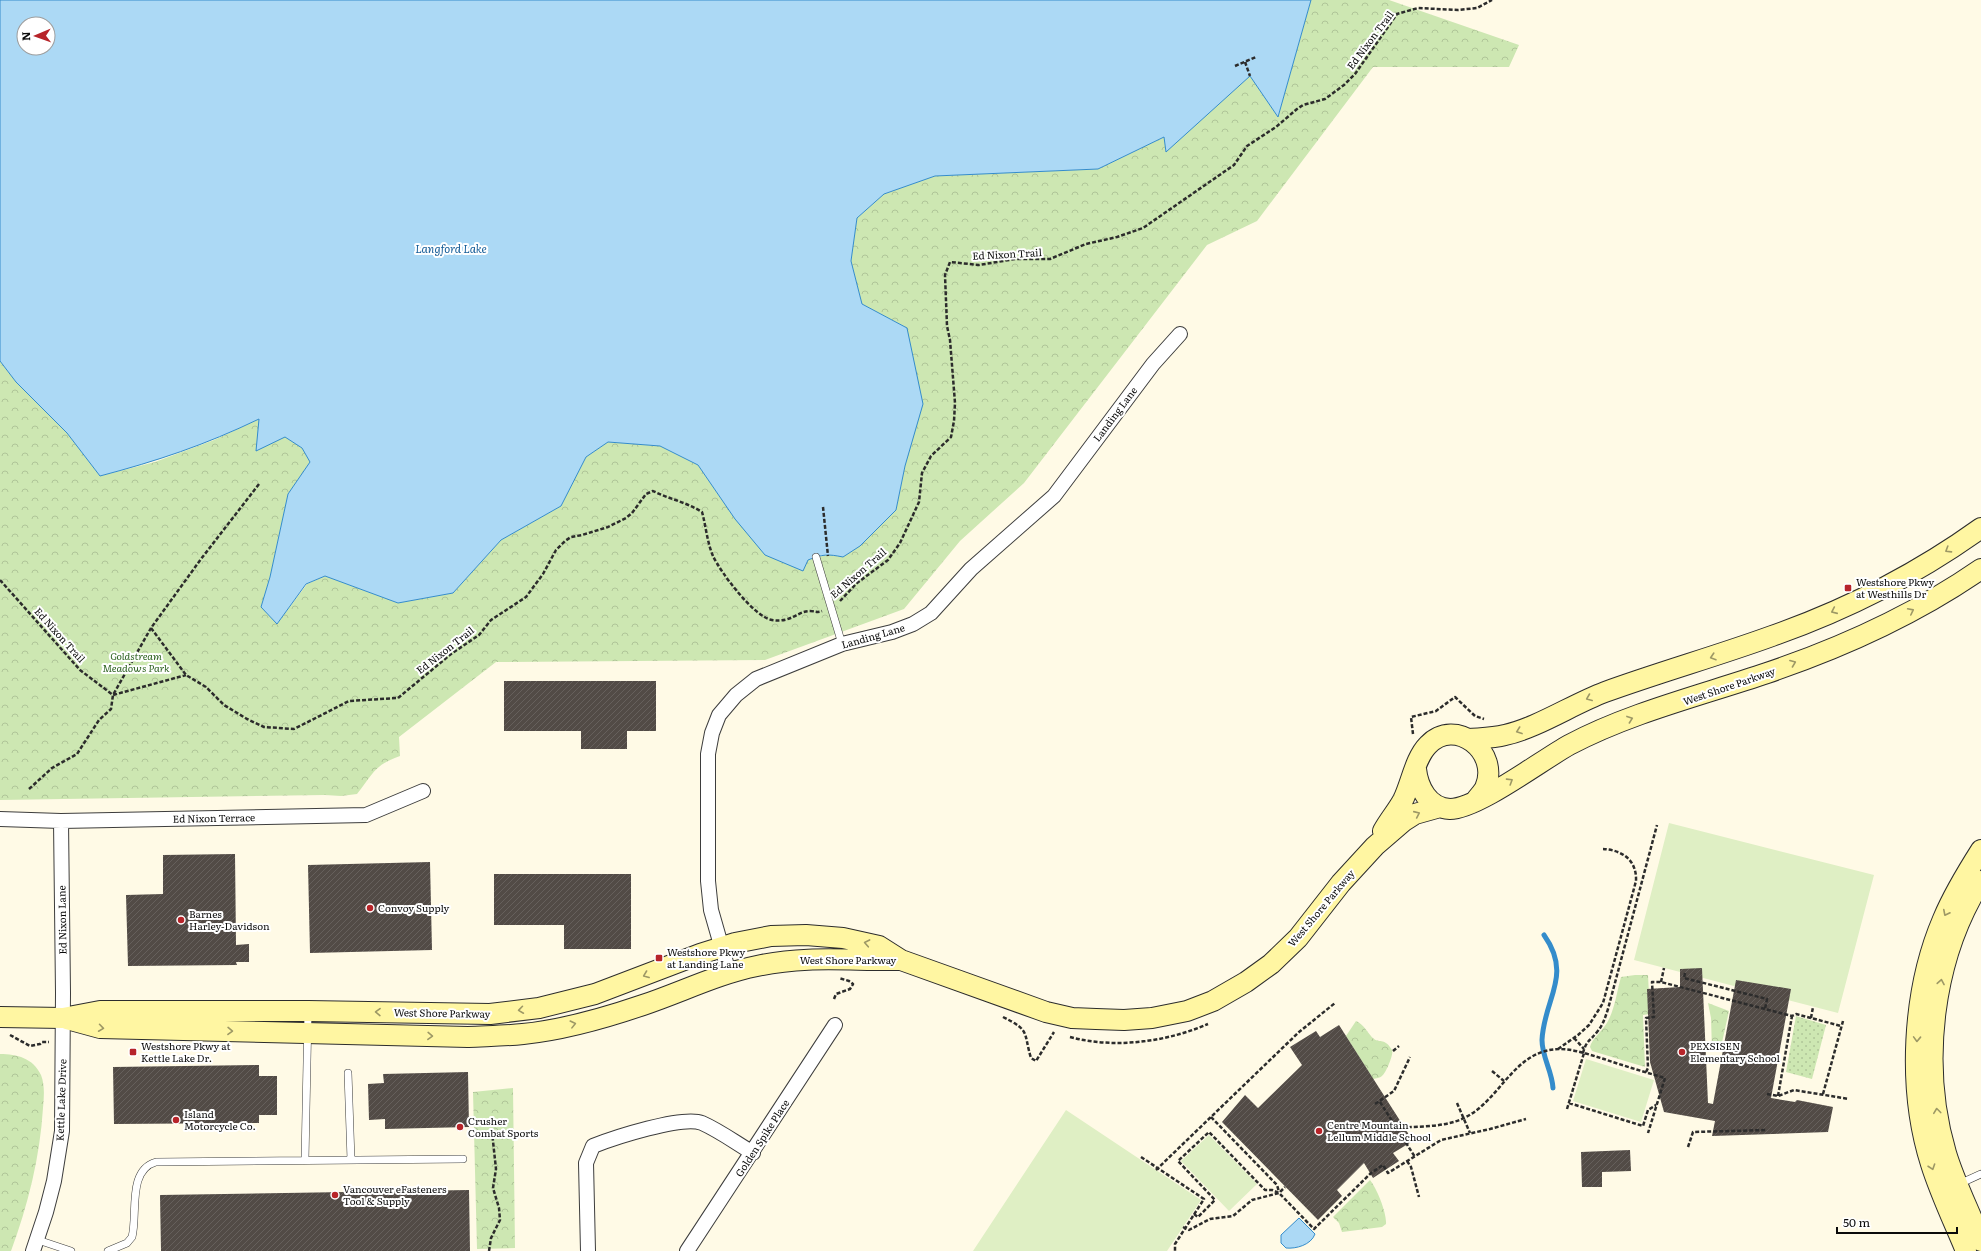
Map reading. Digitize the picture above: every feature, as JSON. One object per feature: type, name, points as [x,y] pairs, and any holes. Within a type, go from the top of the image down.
[{"type":"main road","points":[[1469,739],[1480,748],[1487,760],[1489,775],[1485,788],[1476,800],[1464,807],[1449,809],[1440,806],[1424,796],[1417,783],[1416,769],[1420,755],[1429,744],[1441,737],[1455,735],[1469,739],[1506,735],[1521,730],[1575,704],[1603,693],[1715,656],[1817,619],[1864,598],[1914,572],[1981,528]]},
{"type":"main road","name":"West Shore Parkway","points":[[1476,800],[1506,784],[1550,756],[1594,734],[1628,720],[1769,673],[1865,634],[1915,609],[1959,584],[1981,569]]},
{"type":"main road","name":"West Shore Parkway","points":[[1375,846],[1387,823],[1402,801],[1416,769]]},
{"type":"main road","name":"West Shore Parkway","points":[[3,1026],[63,1018],[100,1011],[308,1011],[490,1014],[539,1008],[595,994],[722,947],[771,936],[806,935],[843,938],[879,946],[901,960],[1024,1005],[1072,1018],[1124,1020],[1152,1018],[1186,1011],[1213,1001],[1246,982],[1271,964],[1298,938],[1341,882],[1375,846],[1404,821],[1415,814],[1440,806]]},
{"type":"main road","points":[[1966,1251],[1943,1196],[1927,1149],[1919,1108],[1916,1071],[1917,1035],[1921,992],[1942,920],[1964,878],[1981,850]]},
{"type":"main road","points":[[1981,881],[1971,896],[1956,930],[1943,972],[1935,1016],[1933,1053],[1938,1119],[1946,1154],[1981,1241]]},
{"type":"main road","name":"West Shore Parkway","points":[[63,1018],[100,1028],[468,1037],[524,1034],[569,1026],[643,1005],[712,978],[757,966],[791,960],[820,958],[901,960]]},
{"type":"street","name":"Landing Lane","points":[[729,973],[711,910],[708,881],[708,754],[712,733],[719,715],[736,695],[756,679],[842,644],[892,632],[913,624],[931,613],[971,569],[1054,496],[1153,364],[1180,334]]},
{"type":"street","name":"Ed Nixon Terrace","points":[[0,819],[60,821],[366,815],[423,791]]},
{"type":"street","name":"Ed Nixon Lane","points":[[60,821],[63,1018]]},
{"type":"street","name":"Kettle Lake Drive","points":[[35,1246],[54,1181],[62,1130],[63,1018]]},
{"type":"street","name":"Golden Spike Place","points":[[687,1251],[835,1025]]},
{"type":"street","points":[[588,1251],[586,1163],[593,1146],[610,1139],[681,1121],[701,1123],[752,1153]]},
{"type":"lane","points":[[816,557],[842,644]]},
{"type":"lane","points":[[305,1160],[308,1011]]},
{"type":"lane","points":[[348,1073],[351,1160]]},
{"type":"lane","points":[[108,1251],[127,1243],[132,1237],[138,1182],[141,1172],[148,1164],[156,1162],[463,1159]]},
{"type":"lane","points":[[1957,1184],[1981,1174]]},
{"type":"lane","points":[[35,1246],[71,1251]]},
{"type":"path","name":"Ed Nixon Trail","points":[[151,628],[186,675],[206,687],[224,706],[242,717],[264,727],[294,729],[307,724],[325,713],[350,701],[398,698],[451,654],[479,635],[491,620],[526,597],[544,574],[556,550],[565,541],[571,537],[608,527],[626,518],[632,513],[646,494],[652,491],[666,498],[690,505],[702,512],[711,549],[720,569],[751,608],[760,615],[771,620],[784,621],[810,611],[817,612],[832,607],[844,598],[857,583],[888,560],[900,543],[919,502],[922,473],[931,456],[951,437],[955,403],[950,340],[947,326],[945,275],[950,262],[978,265],[1015,259],[1050,260],[1086,244],[1117,237],[1143,228],[1234,165],[1240,153],[1247,146],[1276,127],[1297,109],[1303,105],[1325,100],[1344,85],[1355,74],[1397,14],[1418,8],[1458,10],[1477,8],[1492,0]]},
{"type":"path","points":[[1235,66],[1256,57]]},
{"type":"path","points":[[1245,62],[1250,76]]},
{"type":"path","points":[[29,789],[52,768],[77,754],[99,720],[111,708],[113,695],[151,628],[201,559],[259,484]]},
{"type":"path","points":[[822,507],[829,554]]},
{"type":"path","name":"Ed Nixon Trail","points":[[0,580],[80,670],[113,695]]},
{"type":"path","points":[[113,695],[186,675]]},
{"type":"path","points":[[1411,717],[1439,708],[1455,697],[1475,716],[1490,721]]},
{"type":"path","points":[[1567,1109],[1586,1043],[1604,1022],[1657,825]]},
{"type":"path","points":[[1396,1128],[1440,1125],[1464,1118],[1485,1104],[1504,1081],[1523,1062],[1539,1054],[1558,1049],[1589,1025],[1603,1003],[1636,884],[1635,868],[1627,857],[1616,851],[1603,849]]},
{"type":"path","points":[[1636,884],[1641,885]]},
{"type":"path","points":[[1616,958],[1621,959]]},
{"type":"path","points":[[1661,982],[1664,968]]},
{"type":"path","points":[[1685,974],[1684,978],[1767,999],[1765,1009]]},
{"type":"path","points":[[1646,1072],[1648,1068],[1646,1018],[1654,1017],[1652,982],[1661,982],[1792,1016],[1796,1014],[1841,1026]]},
{"type":"path","points":[[1156,1169],[1299,1032],[1335,1003]]},
{"type":"path","points":[[1810,1018],[1813,1007]]},
{"type":"path","points":[[996,1014],[1022,1028],[1028,1036],[1028,1048],[1031,1058],[1036,1061]]},
{"type":"path","points":[[1778,1096],[1792,1016]]},
{"type":"path","points":[[1823,1094],[1843,1021]]},
{"type":"path","points":[[3,1026],[30,1046],[42,1042]]},
{"type":"path","points":[[1574,1038],[1584,1049]]},
{"type":"path","points":[[1393,1051],[1399,1046]]},
{"type":"path","points":[[1558,1049],[1583,1053],[1665,1078],[1648,1133]]},
{"type":"path","points":[[1375,1104],[1380,1102],[1394,1090],[1410,1057]]},
{"type":"path","points":[[1492,1071],[1504,1081]]},
{"type":"path","points":[[1768,1094],[1778,1096],[1794,1090],[1849,1099]]},
{"type":"path","points":[[1380,1102],[1414,1156]]},
{"type":"path","points":[[1457,1103],[1470,1133]]},
{"type":"path","points":[[1569,1103],[1643,1126],[1648,1110],[1657,1105]]},
{"type":"path","points":[[1211,1117],[1277,1185],[1279,1193]]},
{"type":"path","points":[[1194,1214],[1198,1217],[1215,1200],[1178,1161],[1209,1132],[1265,1190],[1272,1190],[1279,1193],[1314,1229],[1371,1173],[1383,1165],[1388,1173],[1441,1140],[1526,1119]]},
{"type":"path","points":[[1688,1147],[1693,1132],[1767,1130]]},
{"type":"path","points":[[489,1251],[491,1238],[500,1220],[500,1214],[493,1188],[496,1169],[492,1132]]},
{"type":"path","points":[[1141,1157],[1156,1169],[1204,1199],[1184,1227],[1175,1244],[1175,1251]]},
{"type":"path","points":[[1407,1161],[1411,1167],[1419,1197]]},
{"type":"path","points":[[1184,1227],[1189,1230],[1210,1219],[1233,1216],[1252,1200],[1279,1193],[1286,1187]]},
{"type":"green space","name":"Goldstream Meadows Park","points":[[1311,0],[1389,0],[1519,45],[1509,67],[1373,67],[1257,221],[1207,245],[1024,483],[960,541],[904,609],[765,660],[496,662],[399,737],[400,756],[391,759],[379,767],[357,794],[341,796],[0,800],[0,361],[16,382],[67,433],[100,476],[155,462],[214,440],[259,419],[302,448],[310,462],[288,494],[270,577],[261,607],[277,624],[307,584],[325,576],[398,603],[453,593],[501,540],[561,506],[586,457],[608,442],[660,446],[698,465],[735,519],[808,560],[828,554],[896,510],[905,466],[907,328],[862,304],[851,261],[857,218],[884,194],[935,176],[1098,169],[1164,137],[1166,151],[1250,76],[1278,117]]},
{"type":"green space","points":[[1669,823],[1874,875],[1838,1013],[1634,960]]},
{"type":"green space","points":[[1648,975],[1650,1014],[1643,1015],[1645,1067],[1592,1051],[1590,1047],[1610,1016],[1621,977]]},
{"type":"green space","points":[[1708,1003],[1729,1011],[1721,1047],[1712,1051],[1711,1018]]},
{"type":"green space","points":[[1796,1016],[1826,1025],[1812,1079],[1786,1072]]},
{"type":"green space","points":[[1356,1021],[1361,1024],[1374,1039],[1385,1042],[1392,1050],[1392,1055],[1386,1071],[1380,1077],[1373,1079],[1346,1036]]},
{"type":"green space","points":[[0,1054],[18,1056],[29,1061],[38,1069],[44,1087],[44,1100],[36,1163],[23,1216],[11,1251],[0,1251]]},
{"type":"green space","points":[[1586,1059],[1654,1080],[1641,1122],[1573,1101]]},
{"type":"green space","points":[[513,1088],[515,1248],[477,1249],[473,1092]]},
{"type":"green space","points":[[1066,1110],[1201,1200],[1167,1251],[973,1251]]},
{"type":"green space","points":[[1209,1135],[1257,1184],[1229,1211],[1181,1161]]},
{"type":"green space","points":[[1370,1180],[1381,1201],[1386,1224],[1382,1227],[1342,1232],[1339,1223],[1333,1217]]},
{"type":"water","name":"Langford Lake","points":[[0,0],[1311,0],[1278,117],[1250,76],[1166,152],[1164,137],[1098,169],[935,176],[884,194],[857,218],[851,261],[862,304],[907,328],[923,404],[905,466],[896,510],[860,546],[843,557],[826,555],[808,560],[803,571],[765,555],[735,519],[698,465],[660,446],[608,442],[586,457],[561,506],[501,540],[453,593],[398,603],[325,576],[306,584],[277,624],[261,607],[270,577],[288,494],[310,462],[302,448],[285,437],[256,451],[259,419],[181,452],[100,476],[67,433],[16,382],[0,361]]},
{"type":"water","points":[[1299,1218],[1315,1234],[1307,1244],[1303,1246],[1286,1248],[1281,1243],[1281,1235]]},
{"type":"building","points":[[504,681],[656,681],[656,731],[627,731],[627,749],[581,749],[581,731],[504,731]]},
{"type":"building","name":"Barnes Harley-Davidson","points":[[235,854],[236,945],[249,944],[249,962],[236,962],[237,965],[128,966],[126,895],[163,894],[163,855]]},
{"type":"building","name":"Convoy Supply","points":[[430,862],[432,950],[310,953],[308,865]]},
{"type":"building","points":[[494,874],[631,874],[631,949],[564,949],[564,925],[494,925]]},
{"type":"building","name":"PEXSISEṈ Elementary School","points":[[1702,968],[1708,1103],[1713,1104],[1736,980],[1791,989],[1771,1098],[1795,1102],[1797,1100],[1833,1107],[1828,1132],[1712,1136],[1715,1121],[1664,1112],[1650,1062],[1647,989],[1680,987],[1680,969]]},
{"type":"building","name":"Centre Mountain Lellum Middle School","points":[[1339,1025],[1413,1141],[1393,1153],[1399,1161],[1373,1178],[1364,1163],[1337,1190],[1342,1196],[1318,1220],[1222,1122],[1245,1095],[1258,1108],[1302,1065],[1290,1047],[1316,1031],[1320,1037]]},
{"type":"building","points":[[259,1065],[259,1076],[277,1076],[277,1115],[259,1115],[259,1123],[114,1124],[113,1067]]},
{"type":"building","points":[[468,1072],[469,1127],[385,1129],[385,1119],[369,1120],[368,1084],[384,1083],[383,1074]]},
{"type":"building","points":[[1630,1150],[1631,1171],[1602,1172],[1602,1187],[1582,1187],[1581,1152]]},
{"type":"building","points":[[469,1190],[470,1251],[161,1251],[160,1195]]},
{"type":"waterway","points":[[1544,935],[1552,950],[1556,963],[1557,975],[1555,987],[1547,1012],[1542,1040],[1542,1046],[1553,1088]]},
{"type":"place","name":"Westshore Pkwy at Westhills Dr","points":[[1848,588]]},
{"type":"place","name":"Convoy Supply","points":[[370,908]]},
{"type":"place","name":"Barnes Harley-Davidson","points":[[181,920]]},
{"type":"place","name":"Westshore Pkwy at Landing Lane","points":[[659,958]]},
{"type":"place","name":"Westshore Pkwy at Kettle Lake Dr.","points":[[133,1052]]},
{"type":"place","name":"PEXSISEṈ Elementary School","points":[[1682,1052]]},
{"type":"place","name":"Island Motorcycle Co.","points":[[176,1120]]},
{"type":"place","name":"Crusher Combat Sports","points":[[460,1127]]},
{"type":"place","name":"Centre Mountain Lellum Middle School","points":[[1319,1131]]},
{"type":"place","name":"Vancouver eFasteners Tool & Supply","points":[[335,1195]]}]
